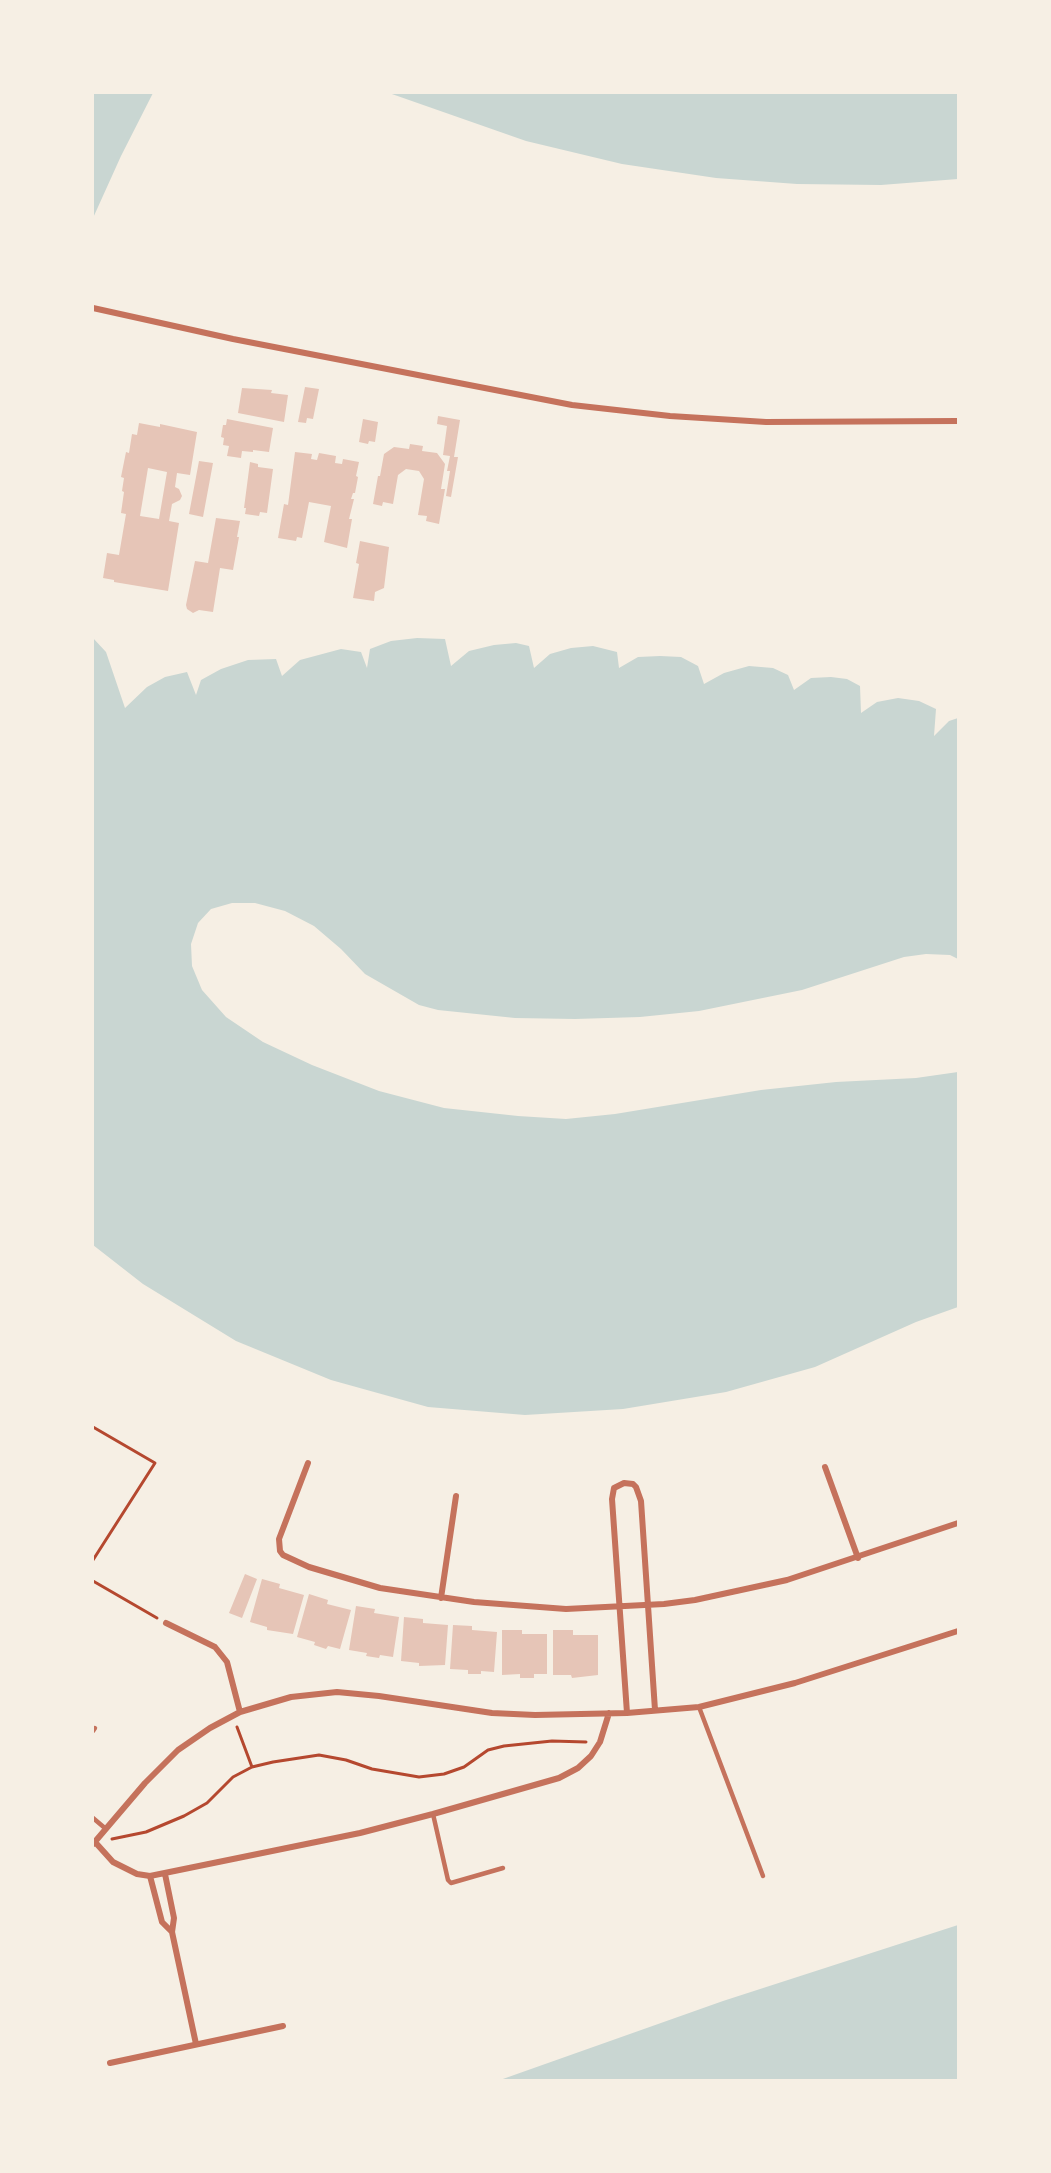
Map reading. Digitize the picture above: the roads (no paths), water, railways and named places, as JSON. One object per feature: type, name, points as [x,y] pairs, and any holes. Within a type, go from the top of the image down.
[{"type":"street","points":[[93,308],[233,339],[572,405],[670,416],[766,422],[958,422]]},
{"type":"street","points":[[308,1463],[279,1539],[280,1551],[283,1555],[309,1567],[380,1588],[474,1602],[556,1608],[619,1607],[695,1600],[787,1580],[958,1523]]},
{"type":"street","points":[[825,1467],[858,1558]]},
{"type":"street","points":[[627,1713],[612,1499],[614,1488],[624,1483],[633,1484],[641,1501],[655,1710]]},
{"type":"street","points":[[441,1598],[456,1496]]},
{"type":"street","points":[[166,1623],[215,1647],[226,1662],[236,1714]]},
{"type":"street","points":[[609,1713],[600,1742],[591,1756],[578,1768],[559,1778],[360,1833],[150,1876],[136,1874],[113,1862],[94,1843],[145,1783],[177,1750],[236,1714],[291,1697],[337,1692],[492,1713],[535,1715],[609,1713],[627,1713],[699,1707],[795,1683],[958,1630]]},
{"type":"street","points":[[165,1874],[174,1918],[172,1932],[196,2044]]},
{"type":"street","points":[[150,1876],[162,1922],[172,1932]]},
{"type":"street","points":[[110,2063],[283,2026]]},
{"type":"lane","points":[[699,1707],[763,1876]]},
{"type":"lane","points":[[433,1814],[448,1880],[451,1883],[503,1868]]},
{"type":"lane","points":[[93,1818],[106,1829]]}]
